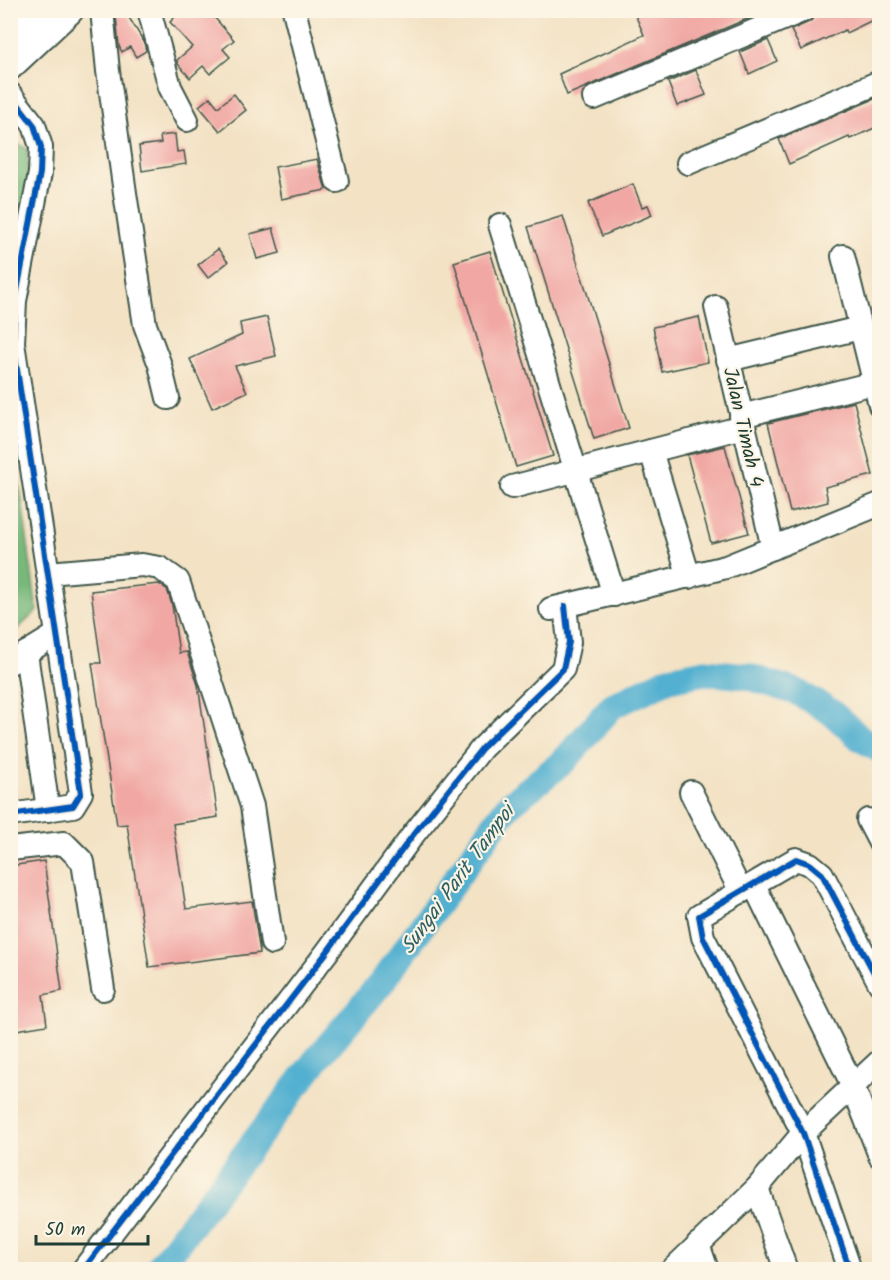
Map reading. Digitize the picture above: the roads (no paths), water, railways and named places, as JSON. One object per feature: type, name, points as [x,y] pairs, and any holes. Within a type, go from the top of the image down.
[{"type":"main road","points":[[10,32],[34,10]]},
{"type":"main road","points":[[10,65],[69,10]]},
{"type":"street","points":[[102,10],[108,72],[141,297],[146,325],[160,365],[168,398]]},
{"type":"street","points":[[149,10],[170,87],[187,120]]},
{"type":"street","points":[[294,10],[338,182]]},
{"type":"street","points":[[594,98],[804,10]]},
{"type":"street","points":[[688,163],[879,82]]},
{"type":"street","points":[[10,94],[34,124],[41,147],[40,173],[15,301],[13,343],[81,793],[73,806],[11,813]]},
{"type":"street","points":[[500,225],[614,595]]},
{"type":"street","points":[[512,487],[651,451],[742,422],[877,394],[843,256]]},
{"type":"street","name":"Jalan Timah 4","points":[[716,307],[773,548]]},
{"type":"street","points":[[728,360],[860,328]]},
{"type":"street","points":[[651,451],[689,577]]},
{"type":"street","points":[[83,1269],[327,952],[413,835],[482,748],[563,669],[569,642],[558,608],[726,567],[879,504]]},
{"type":"street","points":[[48,573],[142,566],[160,568],[178,581],[252,806],[272,943]]},
{"type":"street","points":[[48,810],[18,658],[57,634]]},
{"type":"street","points":[[691,792],[747,889],[854,1086],[879,1156]]},
{"type":"street","points":[[868,820],[879,843]]},
{"type":"street","points":[[10,849],[64,843],[83,862],[103,989]]},
{"type":"street","points":[[850,1269],[803,1133],[702,937],[699,916],[796,859],[810,864],[822,874],[878,977]]},
{"type":"street","points":[[672,1269],[757,1188],[803,1133],[879,1061]]},
{"type":"street","points":[[757,1188],[786,1269]]},
{"type":"street","points":[[698,1244],[707,1269]]},
{"type":"waterway","name":"Sungai Parit Tampoi","points":[[157,1270],[316,1060],[382,982],[508,806],[564,761],[612,706],[669,679],[705,672],[746,676],[797,692],[831,712],[860,738],[880,750]]}]
